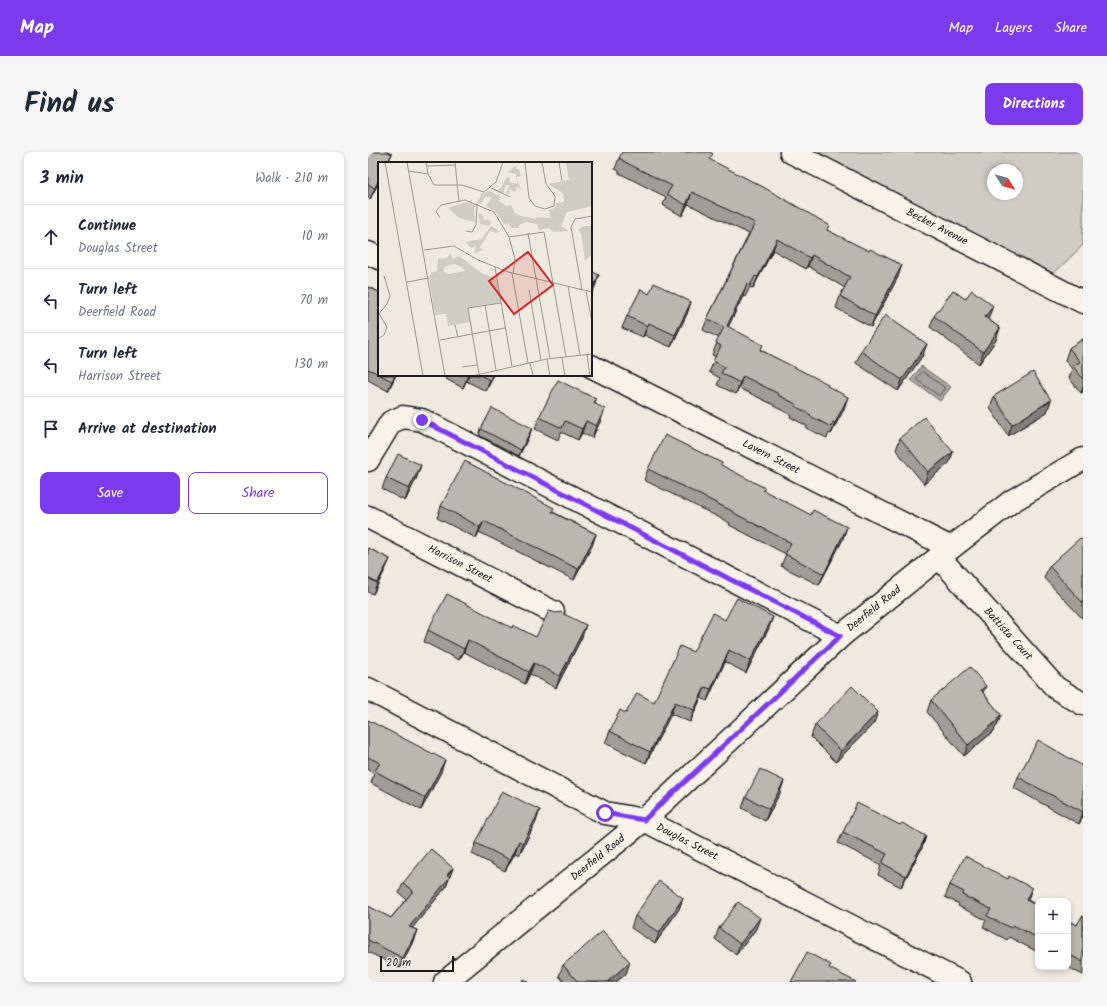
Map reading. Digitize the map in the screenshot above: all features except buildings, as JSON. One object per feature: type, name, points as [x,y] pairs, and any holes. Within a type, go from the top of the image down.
[{"type":"street","name":"Becker Avenue","points":[[791,152],[1083,302]]},
{"type":"street","points":[[368,253],[378,258]]},
{"type":"street","name":"Lavern Street","points":[[592,367],[945,552]]},
{"type":"street","points":[[368,460],[391,422],[403,416],[422,420],[840,636]]},
{"type":"street","name":"Deerfield Road","points":[[445,982],[644,820],[840,636],[945,552],[1012,501],[1083,459]]},
{"type":"street","name":"Harrison Street","points":[[368,517],[553,612]]},
{"type":"street","name":"Battista Court","points":[[945,552],[1056,688],[1083,704]]},
{"type":"street","name":"Douglas Street","points":[[368,689],[605,813],[644,820],[960,982]]},
{"type":"shaded area","points":[[791,152],[1083,152],[1083,245],[1045,282]]},
{"type":"water","points":[[921,366],[951,387],[940,401],[911,380]]},
{"type":"route","points":[[422,420],[840,636],[644,820],[605,813]]}]
